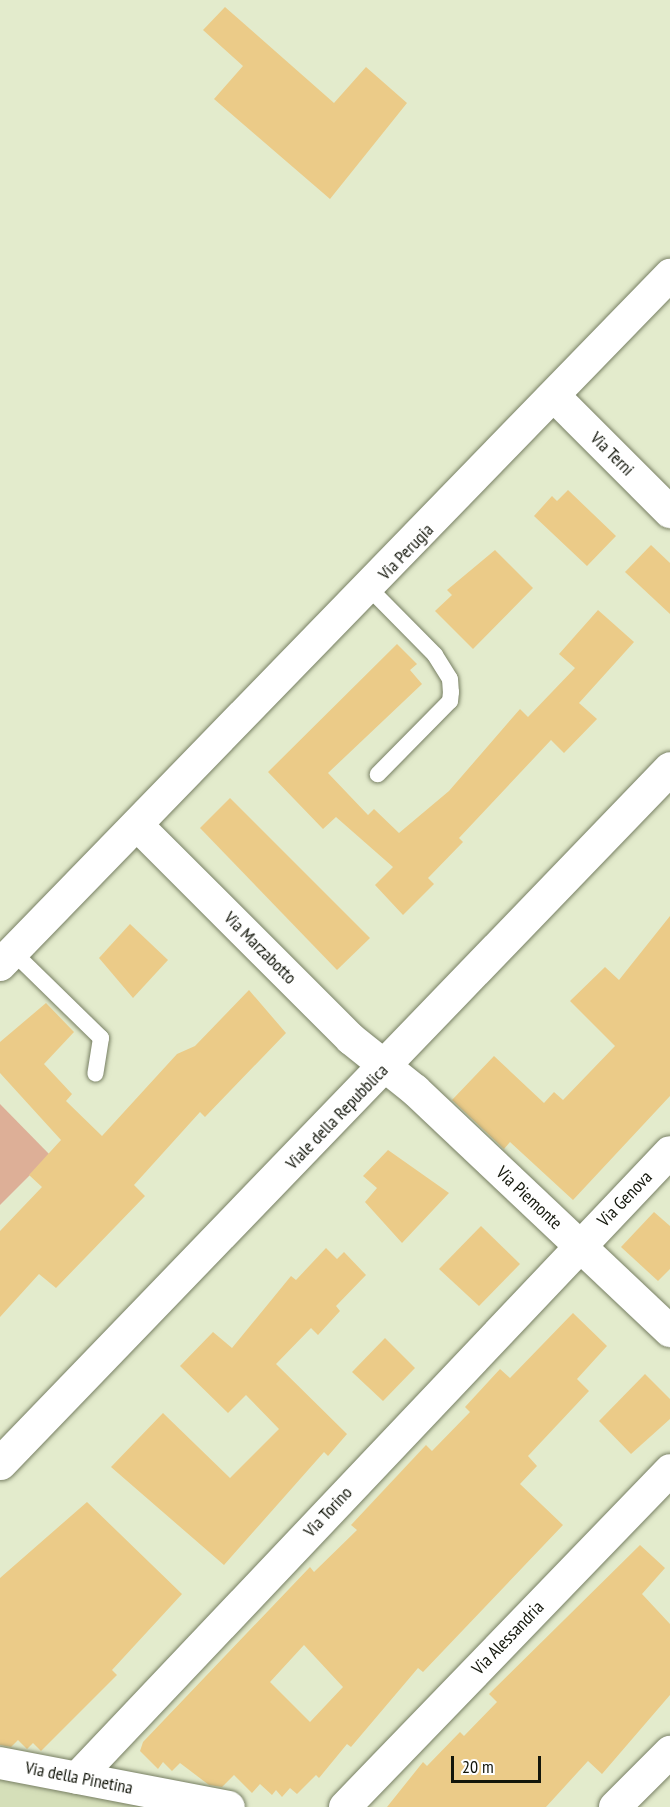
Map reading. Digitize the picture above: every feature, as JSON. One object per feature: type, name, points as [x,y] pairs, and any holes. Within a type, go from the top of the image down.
[{"type":"street","name":"Via Perugia","points":[[6,958],[370,589],[670,275]]},
{"type":"street","name":"Via Terni","points":[[555,397],[670,512]]},
{"type":"street","name":"Viale della Repubblica","points":[[0,1463],[387,1065],[670,768]]},
{"type":"street","name":"Via Marzabotto","points":[[137,825],[351,1039],[387,1065]]},
{"type":"street","name":"Via Piemonte","points":[[387,1065],[670,1330]]},
{"type":"street","name":"Via Genova","points":[[579,1246],[670,1152]]},
{"type":"street","name":"Via Torino","points":[[77,1778],[579,1246]]},
{"type":"street","name":"Via Alessandria","points":[[345,1807],[670,1470]]},
{"type":"street","points":[[615,1807],[670,1752]]},
{"type":"street","name":"Via della Pinetina","points":[[0,1763],[229,1807]]},
{"type":"lane","points":[[370,589],[435,655],[450,679],[451,692],[450,701],[378,774]]},
{"type":"lane","points":[[6,958],[101,1038],[95,1074]]},
{"type":"shaded area","points":[[0,1104],[50,1155],[0,1205]]},
{"type":"shaded area","points":[[0,1778],[146,1807],[0,1807]]},
{"type":"building","points":[[225,7],[334,103],[366,67],[407,103],[330,199],[214,99],[243,66],[203,30]]},
{"type":"building","points":[[568,490],[616,536],[587,566],[534,516],[552,496],[557,501]]},
{"type":"building","points":[[651,545],[670,563],[670,614],[625,572]]},
{"type":"building","points":[[495,550],[533,588],[473,649],[435,611],[452,595],[447,590]]},
{"type":"building","points":[[598,610],[634,642],[579,703],[597,719],[564,753],[551,740],[459,838],[463,842],[428,878],[434,884],[403,915],[375,885],[393,867],[336,817],[323,829],[268,772],[397,644],[417,664],[410,670],[422,684],[328,773],[368,815],[374,809],[399,833],[449,791],[520,709],[528,717],[575,668],[559,654]]},
{"type":"building","points":[[230,798],[370,938],[337,970],[200,828]]},
{"type":"building","points":[[670,916],[670,1096],[573,1200],[510,1142],[504,1149],[452,1100],[494,1056],[544,1103],[554,1092],[563,1100],[615,1046],[570,1001],[605,967],[619,980]]},
{"type":"building","points":[[130,924],[168,960],[133,998],[99,958]]},
{"type":"building","points":[[249,990],[286,1033],[205,1117],[200,1112],[134,1185],[145,1196],[56,1288],[39,1274],[0,1317],[0,1231],[42,1187],[29,1175],[61,1140],[0,1073],[0,1042],[46,1003],[74,1032],[44,1064],[72,1094],[66,1101],[102,1136],[177,1054],[195,1046]]},
{"type":"building","points":[[388,1150],[449,1193],[402,1243],[365,1202],[377,1188],[363,1176]]},
{"type":"building","points":[[654,1212],[670,1226],[670,1269],[658,1281],[621,1247]]},
{"type":"building","points":[[481,1226],[520,1264],[479,1306],[439,1269]]},
{"type":"building","points":[[326,1248],[337,1259],[344,1252],[366,1275],[336,1306],[340,1311],[318,1335],[311,1328],[276,1364],[347,1434],[328,1456],[324,1452],[224,1565],[111,1467],[163,1413],[230,1478],[279,1429],[246,1395],[228,1413],[180,1366],[213,1332],[232,1348],[291,1276],[296,1280]]},
{"type":"building","points":[[573,1313],[607,1346],[577,1379],[589,1391],[528,1456],[537,1466],[520,1484],[563,1525],[423,1672],[418,1668],[351,1747],[347,1744],[319,1778],[316,1775],[297,1794],[290,1788],[282,1797],[276,1790],[272,1795],[260,1784],[252,1793],[234,1775],[222,1787],[209,1785],[180,1763],[172,1771],[163,1762],[158,1769],[140,1751],[143,1742],[310,1567],[314,1572],[357,1530],[351,1525],[426,1445],[432,1451],[470,1412],[465,1407],[500,1369],[510,1378]],"holes":[[[304,1645],[343,1687],[310,1722],[270,1682]]]},
{"type":"building","points":[[385,1338],[415,1368],[383,1401],[352,1372]]},
{"type":"building","points":[[645,1374],[670,1399],[670,1419],[631,1454],[599,1421]]},
{"type":"building","points":[[87,1502],[182,1594],[112,1670],[117,1675],[41,1751],[33,1743],[27,1749],[18,1740],[11,1747],[0,1745],[0,1578]]},
{"type":"building","points":[[640,1545],[665,1568],[642,1594],[670,1624],[670,1695],[602,1774],[588,1761],[546,1807],[387,1807],[423,1762],[427,1766],[460,1732],[464,1736],[497,1702],[489,1694]]}]
